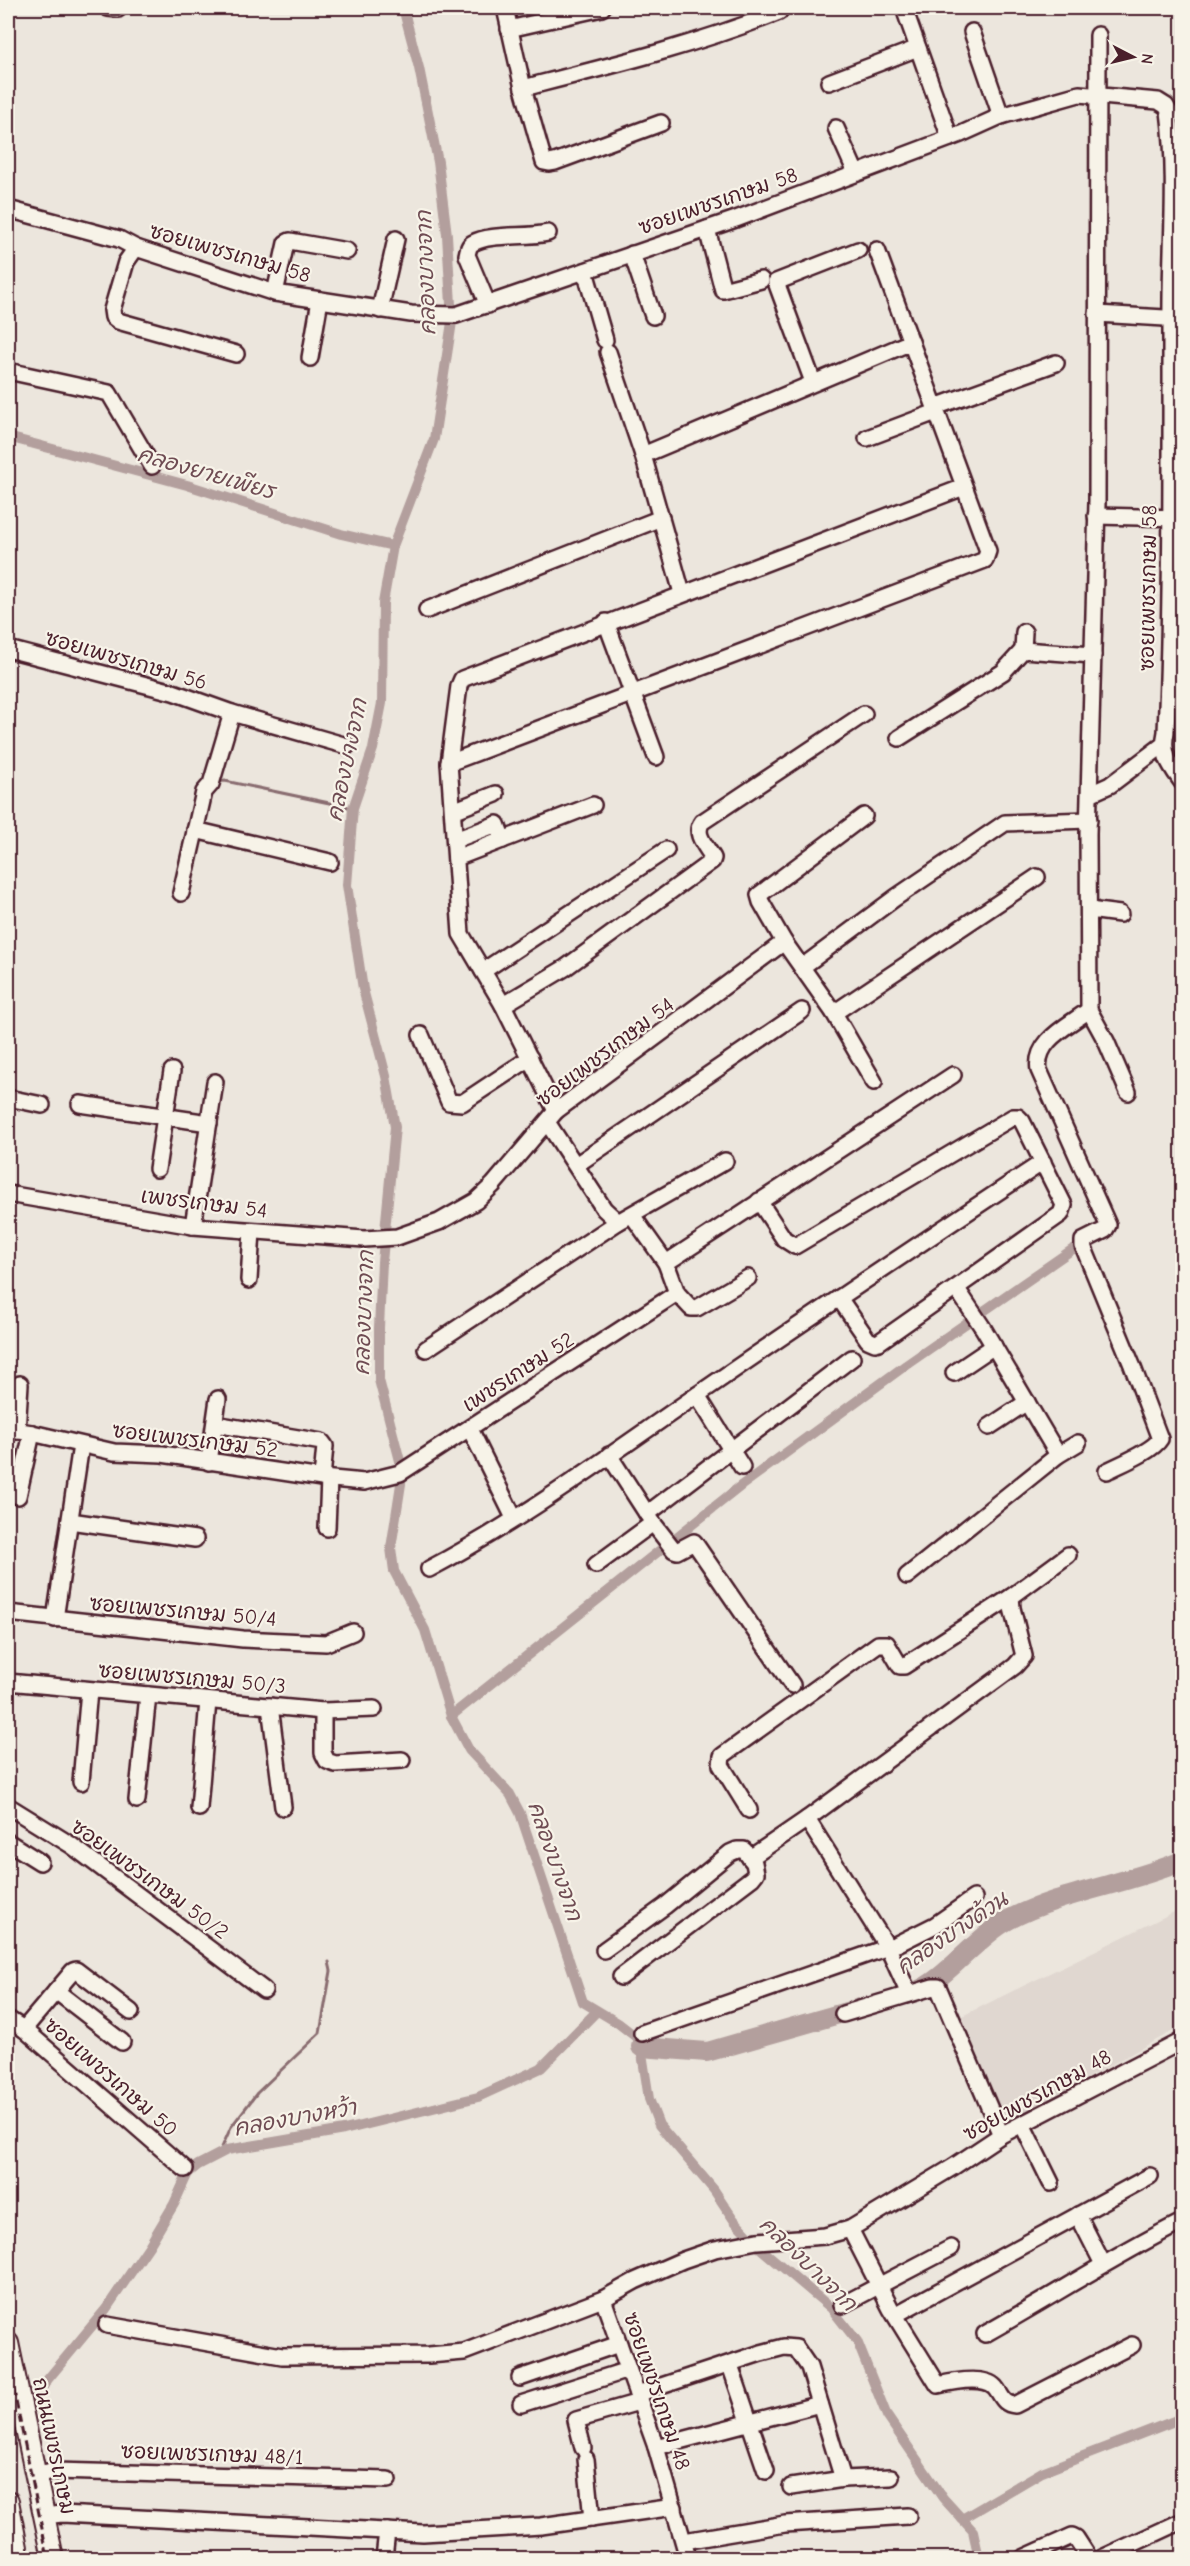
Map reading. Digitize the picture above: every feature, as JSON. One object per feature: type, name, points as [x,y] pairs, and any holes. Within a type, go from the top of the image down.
[{"type":"main road","name":"ถนนเพชรเกษม","points":[[8,2343],[53,2559]]},
{"type":"main road","points":[[8,2502],[19,2559]]},
{"type":"street","points":[[505,8],[523,88],[544,162],[549,163],[661,123]]},
{"type":"street","points":[[509,29],[602,8]]},
{"type":"street","points":[[523,88],[677,48],[731,31],[779,12]]},
{"type":"street","points":[[906,14],[950,138]]},
{"type":"street","points":[[972,32],[1001,116]]},
{"type":"street","points":[[1098,35],[1096,516],[1089,820],[1089,1010],[1106,1041],[1128,1092]]},
{"type":"street","points":[[829,82],[918,48]]},
{"type":"street","name":"ซอยเพชรเกษม 58","points":[[8,209],[119,239],[136,248],[275,293],[380,310],[432,316],[456,315],[707,229],[950,138],[1001,116],[1079,94],[1158,101],[1169,111],[1178,166],[1176,517],[1166,732],[1163,745]]},
{"type":"street","points":[[836,128],[856,173]]},
{"type":"street","points":[[707,229],[723,290],[761,280]]},
{"type":"street","points":[[488,305],[467,255],[468,248],[473,243],[489,239],[531,237],[548,233]]},
{"type":"street","points":[[380,310],[396,239]]},
{"type":"street","points":[[275,293],[286,243],[290,241],[347,250]]},
{"type":"street","points":[[136,248],[126,262],[112,310],[113,317],[118,321],[173,338],[236,354]]},
{"type":"street","points":[[813,382],[776,282],[858,250]]},
{"type":"street","points":[[449,763],[634,695],[984,560],[988,551],[877,250]]},
{"type":"street","points":[[632,254],[653,316]]},
{"type":"street","points":[[585,271],[643,455],[682,593]]},
{"type":"street","points":[[310,358],[320,300]]},
{"type":"street","points":[[1097,314],[1177,319]]},
{"type":"street","points":[[643,455],[911,342]]},
{"type":"street","points":[[867,438],[1056,363]]},
{"type":"street","points":[[8,371],[110,393],[152,466]]},
{"type":"street","points":[[748,1278],[694,1309],[677,1293],[666,1263],[625,1219],[604,1209],[551,1117],[530,1058],[503,1005],[461,934],[449,763],[459,686],[462,679],[606,622],[964,487]]},
{"type":"street","points":[[1096,516],[1176,517]]},
{"type":"street","points":[[427,610],[661,518]]},
{"type":"street","points":[[606,622],[656,757]]},
{"type":"street","points":[[899,738],[1003,672],[1023,650],[1024,632]]},
{"type":"street","name":"ซอยเพชรเกษม 56","points":[[8,649],[173,692],[232,713],[347,746]]},
{"type":"street","points":[[1023,650],[1093,655]]},
{"type":"street","points":[[181,893],[204,792],[212,782],[232,713]]},
{"type":"street","points":[[503,1005],[564,968],[712,861],[713,858],[699,834],[698,827],[702,822],[864,714]]},
{"type":"street","points":[[1090,794],[1110,785],[1163,745],[1167,761],[1182,780]]},
{"type":"street","points":[[453,810],[496,794]]},
{"type":"street","points":[[456,858],[593,805]]},
{"type":"street","points":[[864,816],[759,895],[784,942],[834,1013],[874,1082]]},
{"type":"street","points":[[802,967],[895,898],[1005,823],[1089,820]]},
{"type":"street","points":[[454,840],[503,822],[503,840]]},
{"type":"street","points":[[195,830],[330,862]]},
{"type":"street","points":[[483,971],[666,850]]},
{"type":"street","points":[[834,1013],[1037,877]]},
{"type":"street","points":[[1089,910],[1120,914]]},
{"type":"street","name":"ซอยเพชรเกษม 54","points":[[397,1237],[439,1222],[476,1201],[493,1185],[551,1117],[784,942]]},
{"type":"street","points":[[1089,1010],[1045,1044],[1038,1057],[1039,1070],[1108,1225],[1105,1230],[1083,1241],[1083,1246],[1160,1439],[1149,1449],[1107,1471]]},
{"type":"street","points":[[576,1164],[802,1011]]},
{"type":"street","points":[[421,1035],[449,1102],[456,1104],[462,1103],[530,1058]]},
{"type":"street","points":[[157,1169],[172,1071]]},
{"type":"street","points":[[666,1263],[953,1075]]},
{"type":"street","points":[[193,1226],[215,1082]]},
{"type":"street","points":[[8,1098],[42,1105]]},
{"type":"street","points":[[80,1104],[209,1123]]},
{"type":"street","points":[[759,1201],[784,1239],[795,1246],[1013,1117],[1018,1117],[1022,1121],[1064,1205],[1064,1210],[957,1289],[875,1343],[868,1340],[839,1298]]},
{"type":"street","points":[[426,1349],[625,1219],[725,1161]]},
{"type":"street","points":[[429,1569],[472,1546],[1043,1162]]},
{"type":"street","name":"เพชรเกษม 54","points":[[8,1194],[193,1226],[364,1239],[397,1237]]},
{"type":"street","points":[[249,1280],[252,1231]]},
{"type":"street","points":[[957,1289],[994,1346],[1058,1455]]},
{"type":"street","name":"เพชรเกษม 52","points":[[379,1480],[411,1467],[677,1293]]},
{"type":"street","points":[[954,1373],[994,1346]]},
{"type":"street","points":[[596,1565],[731,1449],[852,1358]]},
{"type":"street","points":[[12,1430],[20,1384]]},
{"type":"street","points":[[697,1395],[742,1467]]},
{"type":"street","points":[[209,1462],[218,1399]]},
{"type":"street","points":[[989,1427],[1027,1402]]},
{"type":"street","points":[[215,1424],[322,1442],[325,1446],[327,1528]]},
{"type":"street","points":[[470,1429],[514,1518]]},
{"type":"street","name":"ซอยเพชรเกษม 52","points":[[12,1430],[114,1452],[162,1454],[326,1478],[364,1482],[379,1480]]},
{"type":"street","points":[[18,1496],[32,1433]]},
{"type":"street","points":[[907,1576],[1058,1455],[1078,1443]]},
{"type":"street","points":[[55,1619],[81,1445]]},
{"type":"street","points":[[609,1455],[650,1519],[675,1551],[694,1542],[792,1685]]},
{"type":"street","points":[[70,1521],[195,1539]]},
{"type":"street","points":[[749,1810],[721,1765],[722,1756],[878,1644],[887,1644],[900,1666],[904,1666],[1011,1597],[1068,1555]]},
{"type":"street","points":[[750,1858],[807,1819],[1015,1666],[1024,1656],[1011,1597]]},
{"type":"street","name":"ซอยเพชรเกษม 50/4","points":[[8,1613],[197,1635],[326,1643],[353,1632]]},
{"type":"street","name":"ซอยเพชรเกษม 50/3","points":[[8,1682],[323,1711],[374,1709]]},
{"type":"street","points":[[81,1782],[89,1690]]},
{"type":"street","points":[[137,1800],[148,1695]]},
{"type":"street","points":[[199,1808],[208,1701]]},
{"type":"street","points":[[270,1706],[283,1807]]},
{"type":"street","points":[[323,1711],[323,1753],[327,1761],[335,1764],[402,1760]]},
{"type":"street","name":"ซอยเพชรเกษม 50/2","points":[[8,1806],[71,1845],[264,1990]]},
{"type":"street","points":[[807,1819],[888,1948],[907,1987]]},
{"type":"street","points":[[8,1842],[40,1862]]},
{"type":"street","points":[[604,1950],[665,1906],[730,1853],[740,1849],[750,1858],[756,1868],[752,1878],[621,1977]]},
{"type":"street","points":[[642,2033],[888,1948],[935,1925],[974,1898]]},
{"type":"street","points":[[24,2029],[76,1970],[131,2012]]},
{"type":"street","points":[[843,2014],[907,1987],[933,1987],[941,1991],[1000,2135]]},
{"type":"street","points":[[56,1991],[122,2042]]},
{"type":"street","name":"ซอยเพชรเกษม 50","points":[[8,2019],[24,2029],[185,2169]]},
{"type":"street","name":"ซอยเพชรเกษม 48","points":[[688,2559],[656,2447],[603,2299],[635,2281],[715,2249],[757,2241],[825,2236],[850,2229],[916,2191],[1000,2135],[1182,2041]]},
{"type":"street","points":[[1022,2124],[1050,2184]]},
{"type":"street","points":[[896,2315],[1150,2176]]},
{"type":"street","points":[[1078,2215],[1103,2264]]},
{"type":"street","points":[[985,2334],[1103,2264],[1182,2222]]},
{"type":"street","points":[[850,2229],[878,2286],[938,2385],[955,2380],[990,2384],[1008,2405],[1015,2405],[1132,2345]]},
{"type":"street","points":[[842,2305],[951,2248]]},
{"type":"street","points":[[107,2325],[282,2356],[429,2355],[464,2352],[481,2347],[603,2299]]},
{"type":"street","points":[[520,2378],[619,2344]]},
{"type":"street","points":[[592,2519],[584,2454],[576,2420],[784,2347],[796,2348],[809,2367],[843,2479]]},
{"type":"street","points":[[730,2365],[766,2472]]},
{"type":"street","points":[[521,2404],[628,2370]]},
{"type":"street","points":[[656,2447],[820,2404]]},
{"type":"street","name":"ซอยเพชรเกษม 48/1","points":[[35,2474],[55,2471],[144,2472],[388,2480]]},
{"type":"street","points":[[791,2487],[843,2479],[891,2477]]},
{"type":"street","points":[[44,2516],[62,2514],[387,2531],[464,2531],[541,2526],[674,2507]]},
{"type":"street","points":[[684,2541],[785,2524],[908,2516]]},
{"type":"street","points":[[1102,2559],[1178,2523]]},
{"type":"street","points":[[384,2559],[387,2531]]},
{"type":"street","points":[[1023,2559],[1072,2536],[1076,2538],[1089,2559]]},
{"type":"shaded area","points":[[1182,1908],[1182,2026],[1001,2125],[956,2019]]},
{"type":"waterway","name":"คลองบางจาก","points":[[403,8],[419,68],[438,162],[447,235],[452,322],[434,439],[393,546],[383,603],[382,703],[373,749],[353,808],[347,885],[363,989],[386,1076],[395,1127],[382,1262],[379,1328],[379,1380],[400,1461],[401,1484],[391,1548],[394,1571],[425,1630],[451,1716],[469,1750],[510,1794],[520,1813],[583,2002],[618,2023],[640,2040],[649,2099],[659,2125],[714,2190],[734,2220],[760,2248],[831,2308],[857,2341],[887,2416],[943,2498],[973,2531],[979,2558]]},
{"type":"waterway","name":"คลองยายเพียร","points":[[8,437],[187,485],[341,534],[393,546]]},
{"type":"waterway","points":[[217,782],[225,781],[353,808]]},
{"type":"waterway","points":[[451,1716],[742,1485],[906,1365],[1073,1249]]},
{"type":"waterway","name":"คลองบางด้วน","points":[[914,1992],[937,1979],[996,1927],[1008,1920],[1051,1902],[1182,1861]]},
{"type":"waterway","points":[[219,2154],[231,2127],[257,2093],[320,2033],[331,1971],[329,1962]]},
{"type":"waterway","name":"คลองบางด้วน","points":[[641,2047],[707,2052],[860,2008]]},
{"type":"waterway","name":"คลองบางหว้า","points":[[8,2440],[48,2379],[106,2309],[149,2246],[174,2204],[188,2173],[198,2165],[227,2150],[344,2130],[478,2097],[541,2068],[597,2011]]},
{"type":"waterway","points":[[962,2519],[1042,2472],[1182,2418]]},
{"type":"railway","points":[[8,2362],[48,2558]]}]
